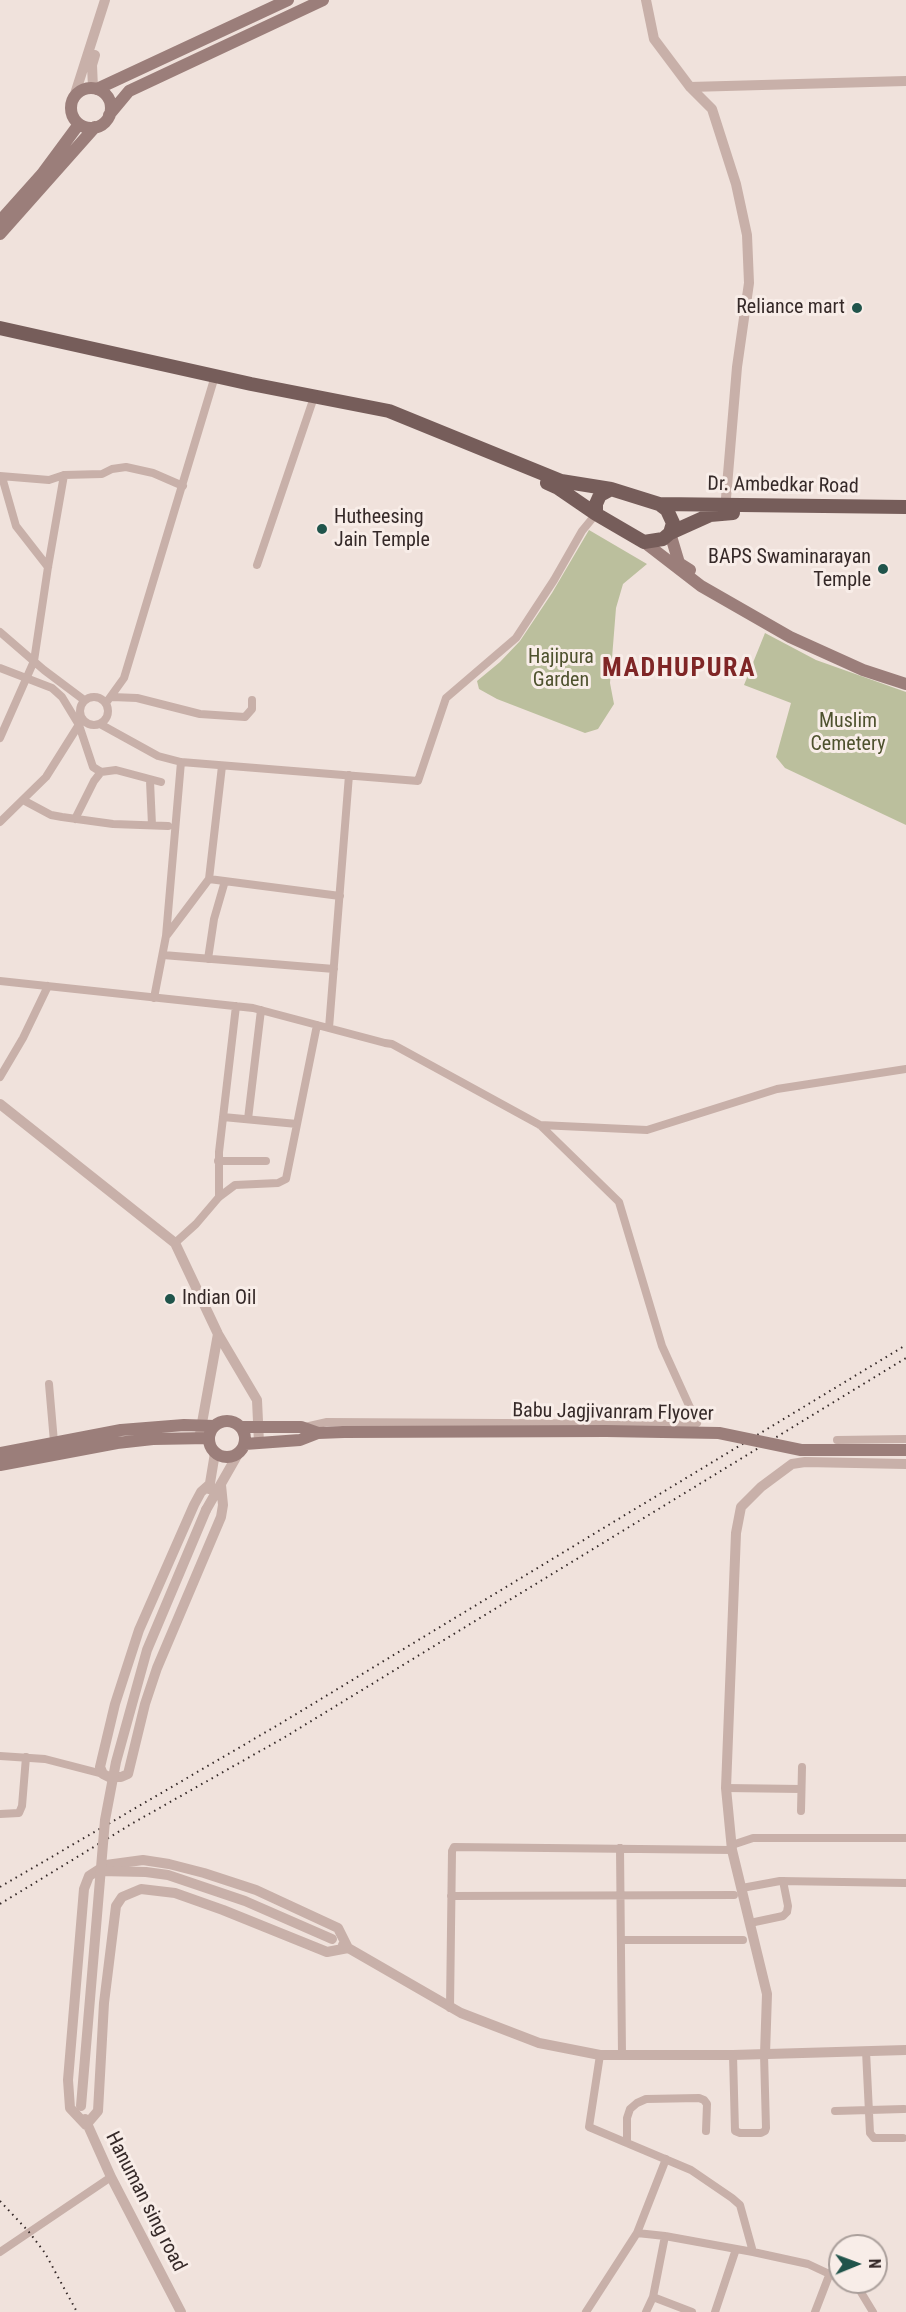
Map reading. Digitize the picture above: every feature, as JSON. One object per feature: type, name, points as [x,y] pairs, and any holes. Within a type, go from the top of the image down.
[{"type":"main road","points":[[288,0],[95,89],[83,90],[74,96],[72,115],[79,124],[86,127],[102,124],[129,91],[323,0]]},
{"type":"main road","points":[[95,89],[102,92],[110,102],[109,115]]},
{"type":"main road","points":[[0,221],[42,174],[79,124]]},
{"type":"main road","points":[[0,234],[95,127]]},
{"type":"main road","points":[[0,328],[312,403],[387,418],[458,445],[558,488],[596,514],[644,542],[701,586],[790,637],[862,670],[906,684]]},
{"type":"main road","points":[[0,338],[44,344],[214,380]]},
{"type":"main road","name":"Dr. Ambedkar Road","points":[[214,380],[389,411],[561,481],[611,489],[659,504],[725,509],[906,515]]},
{"type":"main road","points":[[596,514],[596,504],[600,495],[611,489]]},
{"type":"main road","points":[[659,504],[667,510],[673,523],[670,533],[679,563],[709,583],[793,631],[865,664],[906,678]]},
{"type":"main road","name":"Dr. Ambedkar Road","points":[[644,542],[663,539],[670,533],[725,509],[906,507]]},
{"type":"main road","points":[[0,1465],[117,1443],[203,1434],[225,1421],[231,1421],[241,1427],[301,1428],[318,1433]]},
{"type":"main road","points":[[241,1427],[246,1438],[241,1449]]},
{"type":"main road","points":[[0,1453],[121,1430],[203,1434]]},
{"type":"main road","name":"Babu Jagjivanram Flyover","points":[[318,1433],[606,1431],[719,1433],[801,1450],[906,1450]]},
{"type":"main road","points":[[203,1434],[211,1448],[226,1458],[258,1443],[300,1440],[318,1433]]},
{"type":"street","points":[[74,96],[105,0]]},
{"type":"street","points":[[95,89],[92,65],[111,0]]},
{"type":"street","points":[[646,0],[654,39],[690,87],[712,109],[736,184],[747,235],[749,283],[737,367],[725,509]]},
{"type":"street","points":[[690,87],[906,81]]},
{"type":"street","points":[[100,724],[108,713],[109,700],[124,678],[214,380]]},
{"type":"street","points":[[257,565],[312,403]]},
{"type":"street","points":[[48,567],[16,526],[1,476],[49,480],[64,475],[102,474],[112,469],[126,467],[153,473],[183,486]]},
{"type":"street","points":[[0,738],[34,661],[64,475]]},
{"type":"street","points":[[0,668],[52,688],[62,697],[81,723],[90,726],[100,724],[158,756],[180,762],[418,781],[446,698],[516,638],[554,580],[582,531],[596,514]]},
{"type":"street","points":[[0,632],[84,700]]},
{"type":"street","points":[[161,782],[150,781],[116,770],[101,772],[93,767],[81,723],[80,708],[84,700],[93,697],[109,700],[137,698],[200,714],[245,717],[252,709],[252,700]]},
{"type":"street","points":[[0,822],[46,777],[81,723]]},
{"type":"street","points":[[154,998],[166,936],[180,762]]},
{"type":"street","points":[[166,936],[209,879],[222,766]]},
{"type":"street","points":[[75,819],[101,772]]},
{"type":"street","points":[[329,1028],[349,775]]},
{"type":"street","points":[[150,781],[152,825]]},
{"type":"street","points":[[22,800],[51,815],[168,826]]},
{"type":"street","points":[[209,879],[340,896]]},
{"type":"street","points":[[208,959],[214,919],[225,881]]},
{"type":"street","points":[[163,956],[334,969]]},
{"type":"street","points":[[0,981],[261,1010],[392,1044],[540,1125],[619,1202],[662,1346],[697,1422],[654,1424],[327,1422],[301,1428]]},
{"type":"street","points":[[0,1077],[23,1038],[48,986]]},
{"type":"street","points":[[219,1197],[219,1161],[236,1006]]},
{"type":"street","points":[[248,1119],[261,1010]]},
{"type":"street","points":[[175,1243],[196,1224],[219,1197],[235,1185],[278,1183],[286,1179],[317,1025]]},
{"type":"street","points":[[540,1125],[648,1130],[777,1089],[906,1069]]},
{"type":"street","points":[[0,1104],[175,1243],[218,1334],[258,1400],[258,1443]]},
{"type":"street","points":[[223,1117],[297,1124]]},
{"type":"street","points":[[219,1161],[266,1161]]},
{"type":"street","points":[[203,1434],[218,1334]]},
{"type":"street","points":[[49,1384],[54,1442]]},
{"type":"street","points":[[837,1440],[906,1440]]},
{"type":"street","points":[[103,1774],[100,1767],[115,1704],[139,1630],[201,1492],[215,1484],[241,1449]]},
{"type":"street","points":[[0,1756],[45,1759],[116,1778],[128,1774],[145,1704],[157,1668],[220,1517],[223,1505],[215,1484],[215,1452]]},
{"type":"street","points":[[733,2055],[735,2131],[761,2133],[766,2128],[767,1994],[750,1923],[738,1892],[726,1788],[736,1533],[741,1507],[761,1487],[792,1464],[805,1462],[906,1464]]},
{"type":"street","name":"Hanuman sing road","points":[[181,2312],[86,2126],[81,2106],[105,1820],[116,1762],[147,1650],[207,1510],[215,1484]]},
{"type":"street","points":[[0,1814],[19,1813],[22,1806],[26,1757]]},
{"type":"street","points":[[801,1767],[801,1811]]},
{"type":"street","points":[[726,1788],[801,1789]]},
{"type":"street","points":[[450,2008],[452,1851],[457,1846],[732,1847],[753,1838],[906,1838]]},
{"type":"street","points":[[620,1848],[622,2055]]},
{"type":"street","points":[[143,1860],[169,1864],[255,1890],[338,1928],[348,1948],[327,1952],[175,1893],[141,1889],[122,1898],[116,1906],[104,2003],[98,2111],[86,2126],[70,2108],[68,2080],[84,1889],[89,1876],[106,1865],[143,1860]]},
{"type":"street","points":[[141,1889],[143,1860]]},
{"type":"street","points":[[100,1871],[168,1875],[245,1901],[332,1939],[450,2008],[540,2043],[600,2055],[733,2055],[906,2050]]},
{"type":"street","points":[[451,1896],[738,1892],[763,1882],[783,1881],[906,1883]]},
{"type":"street","points":[[750,1923],[783,1916],[787,1912],[783,1881]]},
{"type":"street","points":[[621,1940],[743,1940]]},
{"type":"street","points":[[866,2051],[870,2133],[874,2138],[903,2138]]},
{"type":"street","points":[[600,2055],[589,2127],[691,2170],[732,2198],[740,2205],[753,2252]]},
{"type":"street","points":[[627,2143],[627,2118],[630,2109],[646,2099],[699,2098],[704,2100],[707,2104],[706,2131]]},
{"type":"street","points":[[835,2111],[904,2109]]},
{"type":"street","points":[[586,2312],[637,2233],[666,2159]]},
{"type":"street","points":[[0,2252],[111,2177]]},
{"type":"street","points":[[637,2233],[753,2252],[808,2264],[828,2272]]},
{"type":"street","points":[[646,2312],[653,2297],[664,2236]]},
{"type":"street","points":[[715,2312],[735,2249]]},
{"type":"street","points":[[815,2312],[828,2278]]},
{"type":"street","points":[[862,2294],[873,2312]]},
{"type":"street","points":[[653,2297],[692,2312]]},
{"type":"green space","name":"Hajipura Garden","points":[[589,530],[647,564],[623,584],[616,608],[610,683],[614,704],[598,729],[585,733],[497,699],[479,689],[477,681],[520,641],[552,593]]},
{"type":"green space","name":"Muslim Cemetery","points":[[765,633],[816,660],[906,692],[906,825],[785,768],[776,757],[791,703],[744,685]]},
{"type":"railway","points":[[0,1887],[278,1725],[906,1345]]},
{"type":"railway","points":[[0,1904],[133,1823],[285,1737],[906,1358]]},
{"type":"railway","points":[[0,2201],[45,2253],[77,2312]]},
{"type":"place","name":"Reliance mart","points":[[857,308]]},
{"type":"place","name":"Hutheesing Jain Temple","points":[[322,529]]},
{"type":"place","name":"BAPS Swaminarayan Temple","points":[[883,569]]},
{"type":"place","name":"Indian Oil","points":[[170,1299]]},
{"type":"district","name":"MADHUPURA","points":[[679,669]]}]
